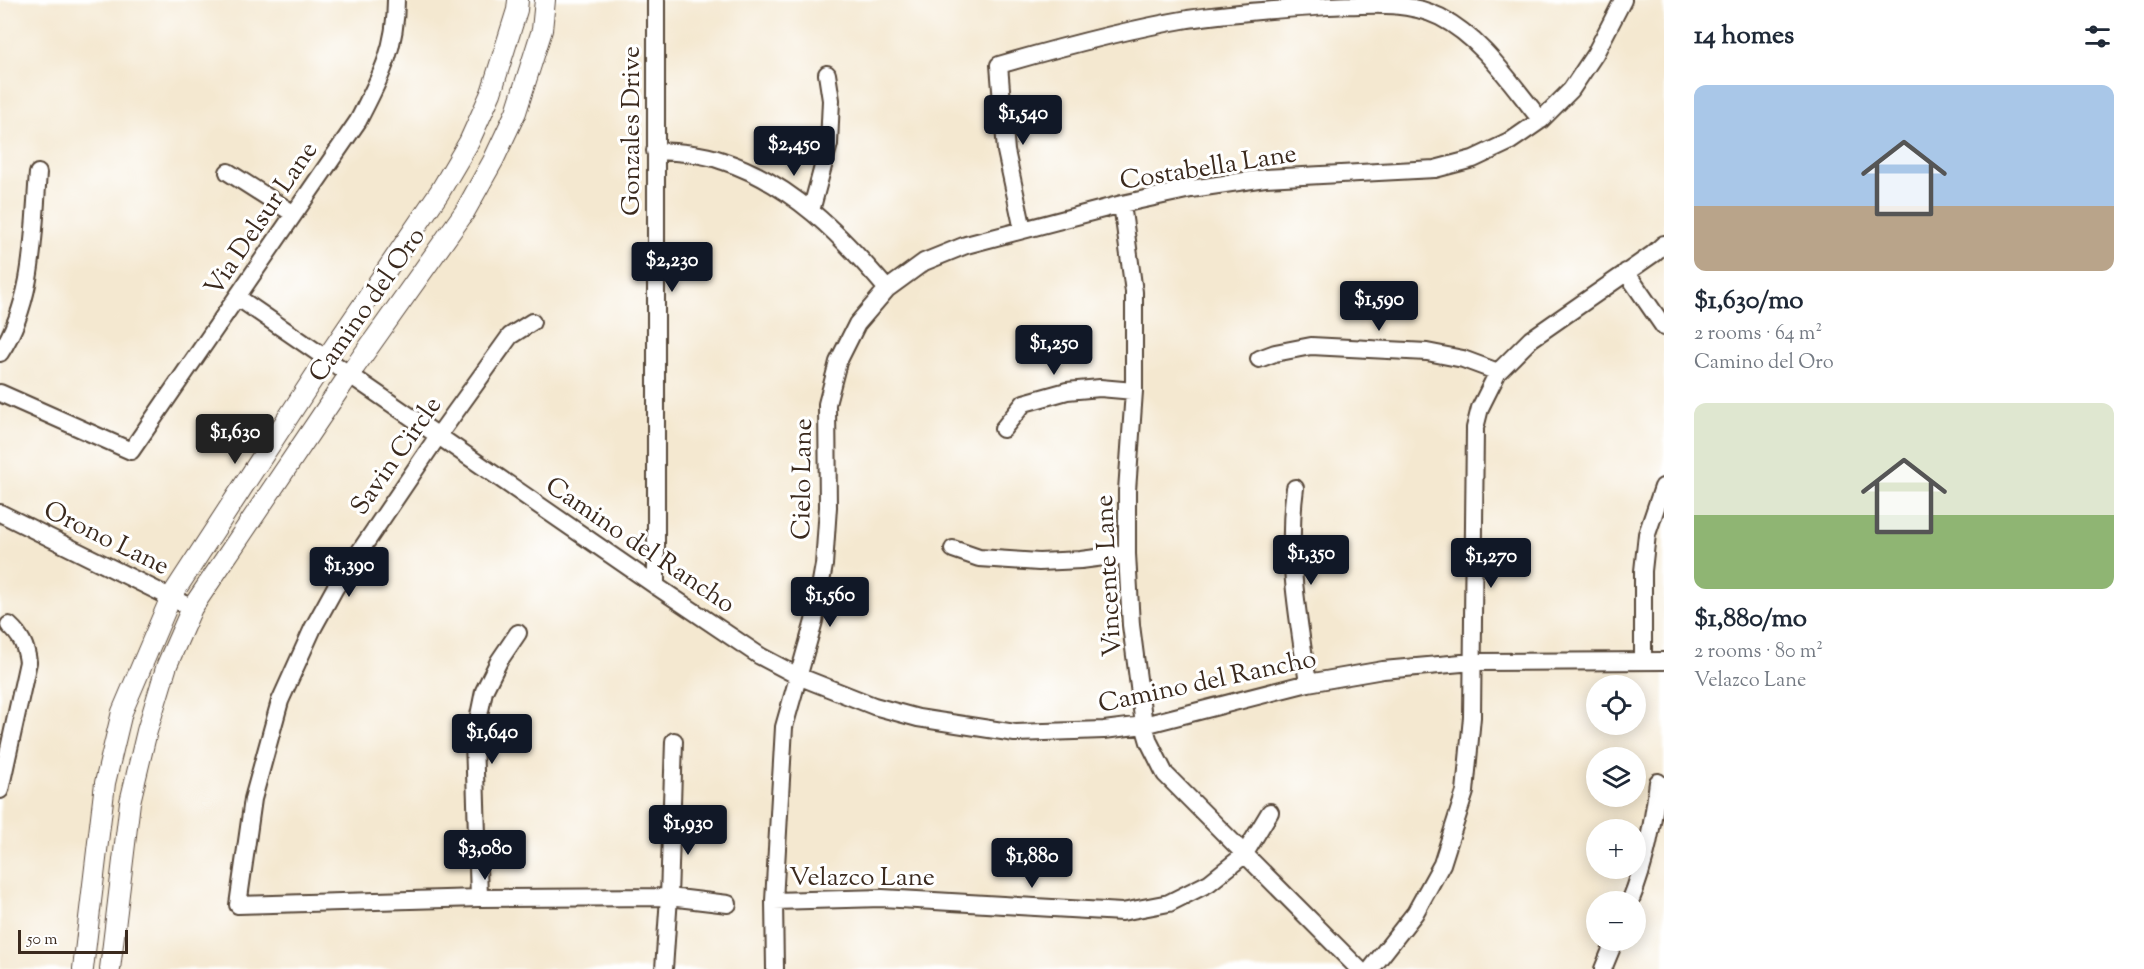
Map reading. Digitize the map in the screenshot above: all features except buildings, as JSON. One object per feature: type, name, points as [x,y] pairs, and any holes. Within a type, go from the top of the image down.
[{"type":"street","name":"Via Delsur Lane","points":[[0,393],[131,451],[357,121],[384,72],[396,25],[396,0]]},
{"type":"street","name":"Camino del Oro","points":[[83,969],[105,783],[122,712],[171,597],[326,359],[439,193],[469,142],[491,93],[517,10],[518,0]]},
{"type":"street","name":"Camino del Oro","points":[[110,969],[130,802],[166,665],[192,608],[349,375],[464,213],[494,161],[516,112],[542,30],[545,0]]},
{"type":"street","name":"Gonzales Drive","points":[[656,0],[656,586]]},
{"type":"street","name":"Costabella Lane","points":[[887,289],[924,262],[966,245],[1122,204],[1191,189],[1264,178],[1435,169],[1473,159],[1500,146],[1541,120],[1571,90],[1595,54],[1623,0]]},
{"type":"street","points":[[1023,230],[1006,151],[999,65],[1083,41],[1188,19],[1274,9],[1382,4],[1411,7],[1439,17],[1464,32],[1485,52],[1541,120]]},
{"type":"street","points":[[811,211],[829,144],[831,100],[827,74]]},
{"type":"street","points":[[655,151],[691,153],[722,160],[779,187],[811,211],[852,248],[887,289]]},
{"type":"street","points":[[228,172],[294,214]]},
{"type":"street","points":[[0,353],[19,314],[29,277],[38,173]]},
{"type":"street","name":"Vincente Lane","points":[[1122,204],[1134,292],[1134,391],[1127,491],[1127,554],[1131,625],[1144,725],[1149,742],[1166,774],[1359,969]]},
{"type":"street","points":[[1371,969],[1415,913],[1442,864],[1465,792],[1472,717],[1475,428],[1480,408],[1498,372],[1531,339],[1664,244]]},
{"type":"street","points":[[1626,272],[1664,327]]},
{"type":"street","name":"Cielo Lane","points":[[776,969],[774,901],[784,727],[814,621],[824,565],[828,507],[827,404],[838,362],[852,333],[887,289]]},
{"type":"street","name":"Camino del Rancho","points":[[237,297],[760,656],[798,676],[874,706],[918,718],[1015,733],[1104,730],[1144,725],[1308,683],[1383,670],[1473,662],[1664,661]]},
{"type":"street","name":"Savin Circle","points":[[479,898],[238,905],[253,799],[280,700],[313,628],[335,588],[438,436],[510,336],[532,322]]},
{"type":"street","points":[[1259,359],[1275,353],[1311,346],[1427,352],[1463,359],[1498,372]]},
{"type":"street","points":[[1003,429],[1024,402],[1067,391],[1100,388],[1134,391]]},
{"type":"street","points":[[1643,661],[1643,571],[1647,534],[1663,487]]},
{"type":"street","points":[[1295,488],[1292,511],[1292,575],[1308,683]]},
{"type":"street","name":"Orono Lane","points":[[0,513],[192,608]]},
{"type":"street","points":[[953,549],[979,558],[1039,562],[1081,560],[1127,554]]},
{"type":"street","points":[[0,790],[28,662],[26,647],[9,625]]},
{"type":"street","points":[[518,633],[499,661],[484,691],[474,740],[479,898],[669,897],[728,904]]},
{"type":"street","points":[[664,969],[669,897],[674,741]]},
{"type":"street","points":[[1634,891],[1651,833],[1658,782]]},
{"type":"street","name":"Velazco Lane","points":[[774,901],[882,898],[1122,912],[1169,903],[1209,883],[1244,855],[1270,812]]},
{"type":"street","points":[[1603,969],[1610,951]]}]
